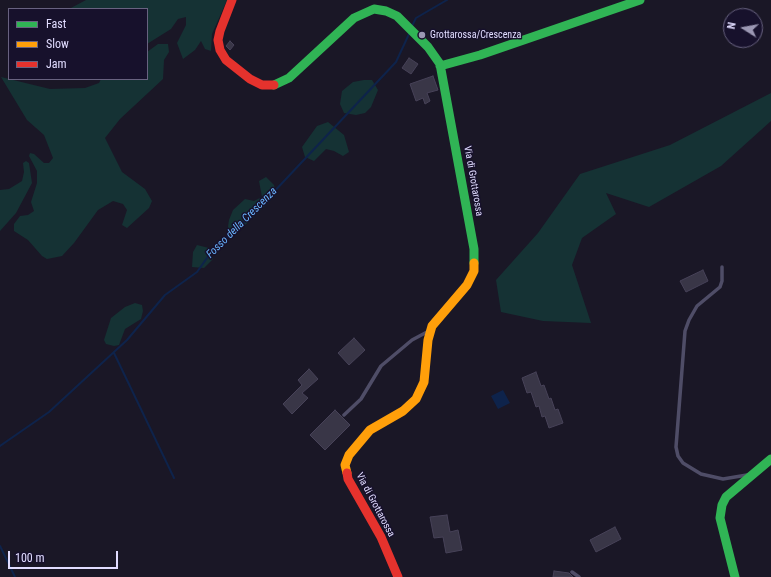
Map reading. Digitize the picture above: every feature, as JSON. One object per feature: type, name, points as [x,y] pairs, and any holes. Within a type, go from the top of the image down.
[{"type":"street","name":"Via di Grottarossa","points":[[232,0],[220,31],[218,40],[220,50],[226,60],[250,79],[265,86],[276,85],[292,76],[343,28],[364,12],[374,9],[391,13],[403,22],[420,38],[436,57],[440,66],[472,234],[475,261],[470,282],[435,321],[430,330],[425,376],[418,394],[412,403],[403,411],[376,426],[365,435],[349,455],[345,465],[348,479],[381,537],[398,577]]},
{"type":"street","points":[[440,66],[480,55],[640,0]]},
{"type":"street","points":[[735,577],[720,518],[721,508],[726,497],[771,460]]},
{"type":"lane","points":[[722,267],[722,281],[720,287],[697,306],[685,331],[676,442],[677,452],[680,459],[688,468],[714,478],[736,478],[759,470]]},
{"type":"lane","points":[[344,415],[361,399],[381,366],[412,340],[430,330]]},
{"type":"lane","points":[[572,572],[579,577]]},
{"type":"green space","points":[[86,0],[227,0],[212,34],[211,51],[205,49],[201,41],[195,50],[183,59],[177,43],[186,25],[186,17],[178,19],[171,29],[148,43],[148,8],[71,8]]},
{"type":"green space","points":[[158,44],[168,44],[169,52],[164,60],[163,79],[120,119],[105,138],[122,172],[145,189],[152,201],[149,208],[127,228],[122,225],[127,210],[123,204],[113,201],[98,210],[74,243],[62,256],[47,259],[42,256],[28,240],[14,231],[14,224],[20,216],[28,215],[34,211],[31,202],[37,183],[37,171],[29,156],[30,153],[34,154],[44,163],[49,163],[53,158],[44,135],[27,120],[1,77],[8,80],[50,89],[85,88],[99,83],[100,80],[148,80],[148,51]]},
{"type":"green space","points":[[372,80],[378,90],[371,107],[365,113],[356,115],[344,113],[340,104],[342,91],[353,82]]},
{"type":"green space","points":[[771,93],[771,121],[721,166],[649,207],[606,193],[616,214],[582,238],[572,265],[591,323],[543,321],[501,312],[496,280],[538,233],[580,174],[670,145]]},
{"type":"green space","points":[[328,122],[344,135],[349,152],[343,156],[326,149],[314,161],[305,157],[302,147],[317,126]]},
{"type":"green space","points":[[26,161],[29,163],[32,183],[16,213],[0,231],[0,190],[9,189],[22,181],[24,172],[23,163]]},
{"type":"green space","points":[[266,177],[274,185],[276,195],[238,232],[227,233],[229,220],[233,210],[245,199],[254,201],[262,197],[259,181]]},
{"type":"green space","points":[[197,245],[209,248],[213,259],[204,268],[192,267],[193,252]]},
{"type":"green space","points":[[135,303],[142,305],[143,311],[141,319],[125,329],[119,345],[114,346],[106,344],[104,340],[111,318],[125,307]]},
{"type":"water","points":[[503,390],[510,403],[498,409],[491,396]]},
{"type":"building","points":[[230,41],[234,45],[230,50],[226,46]]},
{"type":"building","points":[[409,58],[418,64],[411,74],[402,68]]},
{"type":"building","points":[[433,76],[438,90],[427,93],[430,101],[425,104],[423,98],[416,101],[410,84]]},
{"type":"building","points":[[703,270],[708,281],[686,292],[680,281]]},
{"type":"building","points":[[354,338],[365,350],[349,365],[338,353]]},
{"type":"building","points":[[309,369],[318,379],[302,393],[308,398],[292,414],[283,404],[302,385],[298,380]]},
{"type":"building","points":[[536,372],[541,386],[544,385],[549,399],[551,398],[555,410],[558,409],[563,423],[549,428],[545,416],[542,417],[539,406],[536,407],[531,392],[527,393],[522,378]]},
{"type":"building","points":[[335,410],[350,425],[325,450],[310,435]]},
{"type":"building","points":[[447,515],[450,532],[458,530],[462,550],[446,553],[443,537],[434,538],[430,517]]},
{"type":"building","points":[[615,527],[621,539],[596,552],[590,540]]},
{"type":"building","points":[[554,571],[569,573],[573,577],[553,577]]},
{"type":"waterway","name":"Fosso della Crescenza","points":[[412,26],[416,18],[447,0]]},
{"type":"waterway","name":"Fosso della Crescenza","points":[[0,446],[49,412],[127,340],[165,295],[197,272],[212,251],[254,213],[396,62],[409,34]]},
{"type":"waterway","points":[[114,353],[174,478]]},
{"type":"waterway","points":[[0,546],[15,577]]},
{"type":"traffic: fast","points":[[440,66],[480,55],[640,0]]},
{"type":"traffic: fast","points":[[274,85],[289,78],[354,18],[374,9],[386,11],[397,16],[428,47],[440,64],[474,249],[474,263]]},
{"type":"traffic: fast","points":[[735,577],[720,518],[722,505],[726,497],[771,459]]},
{"type":"traffic: slow","points":[[347,473],[345,465],[349,455],[370,430],[403,411],[416,399],[424,382],[428,340],[432,326],[467,285],[474,271],[474,263]]},
{"type":"traffic: jam","points":[[232,0],[220,31],[218,40],[220,50],[226,60],[250,79],[262,85],[274,85]]},
{"type":"traffic: jam","points":[[347,473],[348,479],[381,537],[398,577]]},
{"type":"place","name":"Grottarossa/Crescenza","points":[[422,35]]}]
